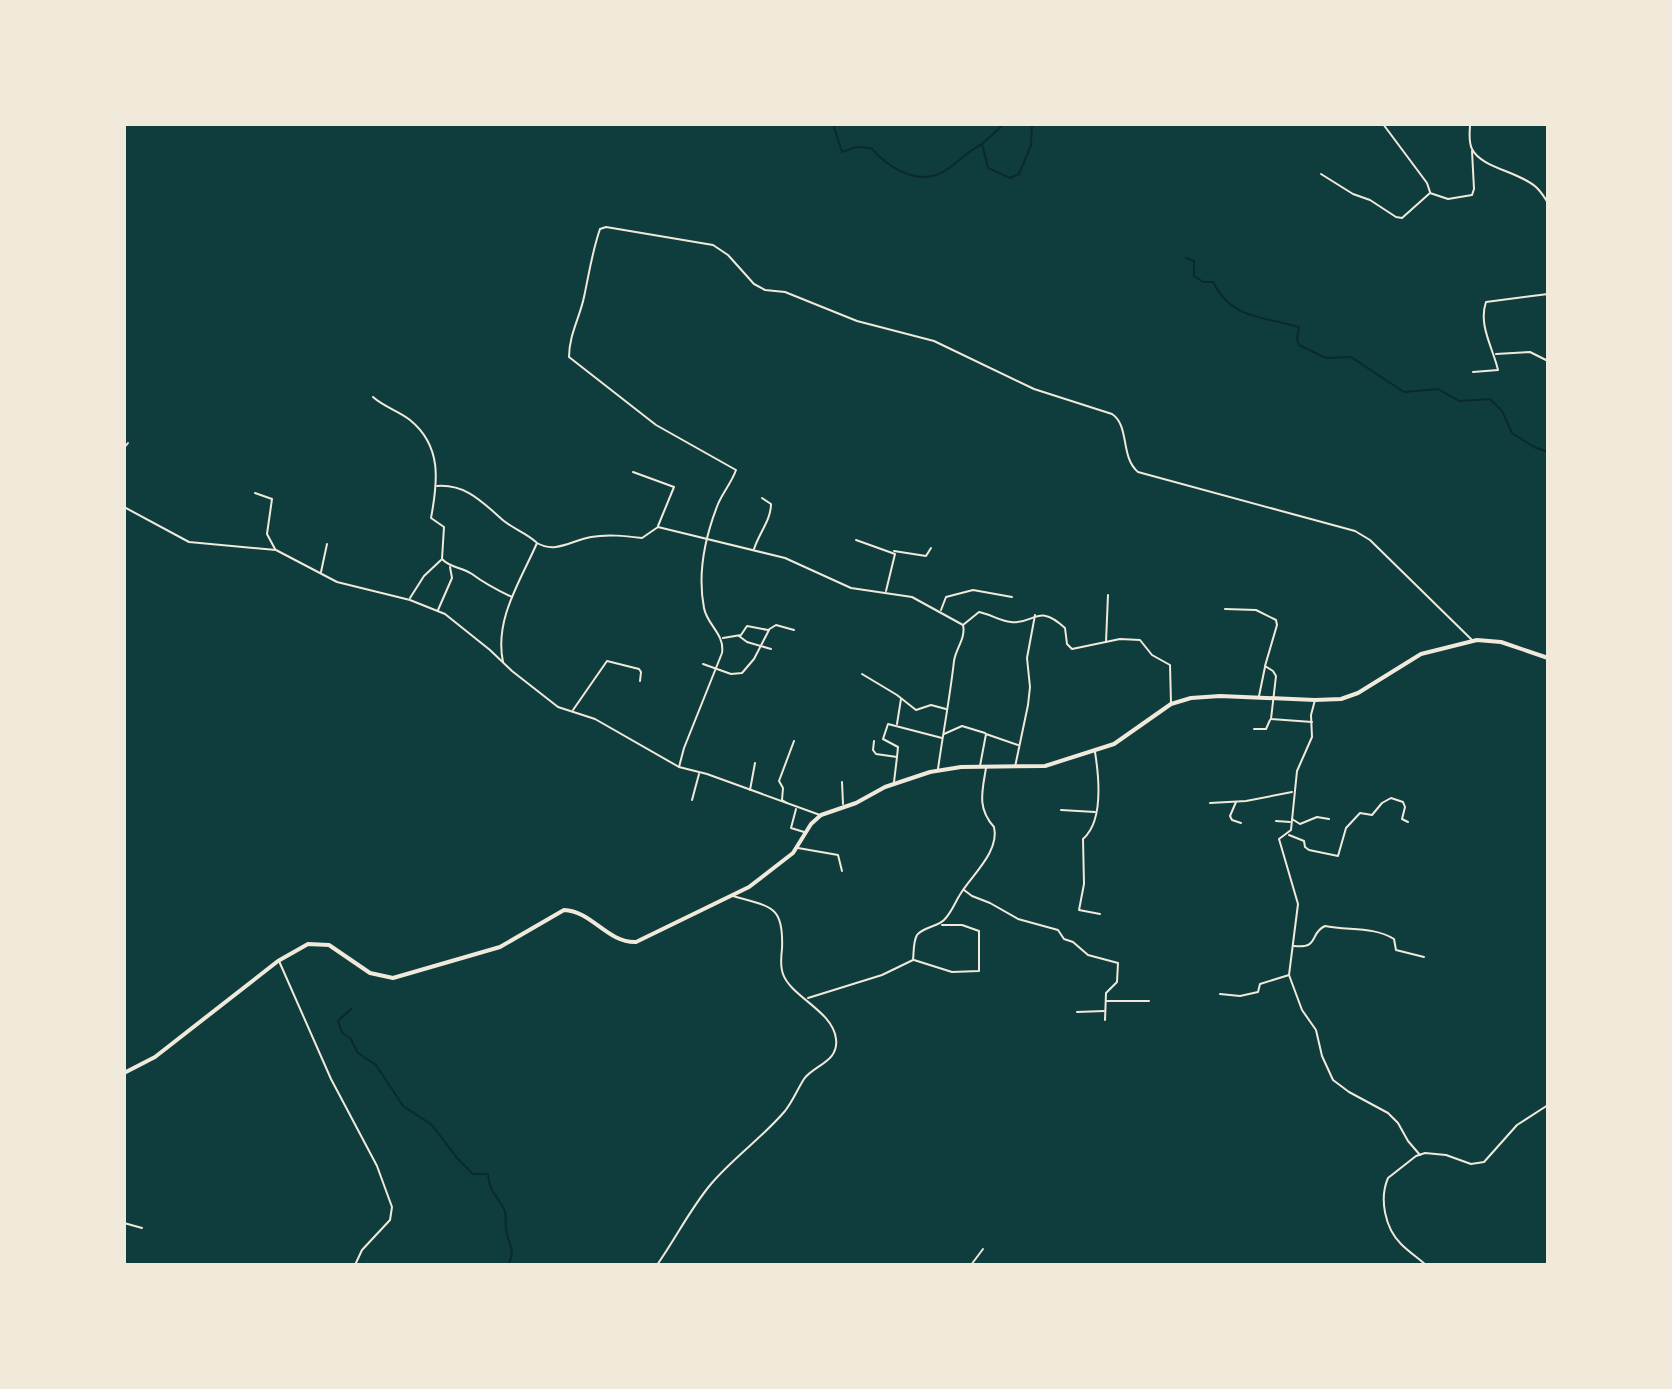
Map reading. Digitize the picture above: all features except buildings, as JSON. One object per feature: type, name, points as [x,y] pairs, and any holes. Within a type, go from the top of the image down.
[{"type":"highway","points":[[124,1073],[162,1052],[278,961],[308,944],[324,943],[370,973],[393,978],[500,947],[564,910],[576,912],[618,939],[632,942],[732,895],[765,875],[797,848],[805,832],[821,815],[894,784],[938,770],[1045,766],[1123,740],[1171,704],[1212,696],[1341,699],[1358,693],[1415,657],[1473,641],[1494,641],[1548,658]]},
{"type":"street","points":[[1383,124],[1427,183],[1430,193]]},
{"type":"street","points":[[1430,193],[1448,199],[1472,195],[1470,124]]},
{"type":"street","points":[[1472,148],[1482,159],[1533,184],[1548,203]]},
{"type":"street","points":[[1321,174],[1399,218],[1405,217],[1430,193]]},
{"type":"street","points":[[679,767],[723,646],[703,607],[701,566],[720,500],[736,470],[656,425],[569,357],[577,314],[584,299],[589,263],[602,227],[713,245],[728,255],[754,284],[765,290],[785,292],[857,321],[934,341],[1034,389],[1112,414],[1119,421],[1128,461],[1138,472],[1361,534],[1473,641]]},
{"type":"street","points":[[1473,372],[1498,371],[1485,328],[1485,304],[1492,299],[1548,294]]},
{"type":"street","points":[[1495,355],[1530,352],[1548,361]]},
{"type":"street","points":[[373,397],[411,421],[429,439],[435,458],[431,518],[444,527],[442,559],[424,576],[410,600]]},
{"type":"street","points":[[124,448],[128,443]]},
{"type":"street","points":[[435,486],[452,486],[478,497],[505,522],[537,543],[553,549],[594,536],[642,538],[658,527],[674,487],[633,472]]},
{"type":"street","points":[[255,493],[272,499],[267,534],[276,550]]},
{"type":"street","points":[[754,550],[759,533],[770,515],[771,504],[762,498]]},
{"type":"street","points":[[124,507],[189,542],[276,550],[348,585],[410,600],[437,611],[462,627],[550,702],[595,719],[679,767],[821,815]]},
{"type":"street","points":[[658,527],[785,558],[851,588],[912,597],[963,625]]},
{"type":"street","points":[[856,540],[892,551],[926,556],[931,548]]},
{"type":"street","points":[[503,663],[500,650],[503,624],[537,543]]},
{"type":"street","points":[[321,573],[327,544]]},
{"type":"street","points":[[886,592],[896,559],[892,551]]},
{"type":"street","points":[[442,559],[512,597]]},
{"type":"street","points":[[437,611],[452,578],[449,565]]},
{"type":"street","points":[[988,591],[990,586]]},
{"type":"street","points":[[941,612],[943,601],[950,595],[973,590],[1012,597]]},
{"type":"street","points":[[1106,643],[1108,595]]},
{"type":"street","points":[[1225,609],[1256,610],[1276,620],[1259,697]]},
{"type":"street","points":[[963,625],[979,612],[1013,623],[1035,615],[1048,617],[1063,625],[1069,648],[1079,649],[1126,639],[1140,640],[1152,655],[1170,665],[1171,704]]},
{"type":"street","points":[[1014,768],[1028,705],[1027,658],[1035,615]]},
{"type":"street","points":[[703,664],[734,675],[742,673],[769,630],[776,625],[794,630]]},
{"type":"street","points":[[938,770],[955,675],[955,659],[964,635],[963,625]]},
{"type":"street","points":[[721,638],[742,634],[747,626],[769,630]]},
{"type":"street","points":[[738,635],[771,649]]},
{"type":"street","points":[[573,711],[607,661],[639,669],[640,681]]},
{"type":"street","points":[[1254,729],[1266,729],[1271,719],[1275,673],[1265,666]]},
{"type":"street","points":[[862,674],[916,710],[931,705],[947,710]]},
{"type":"street","points":[[896,726],[901,698]]},
{"type":"street","points":[[1288,834],[1299,763],[1312,737],[1315,700]]},
{"type":"street","points":[[1271,719],[1312,722]]},
{"type":"street","points":[[894,784],[898,747],[886,742],[883,737],[888,724],[942,736],[959,726],[982,730],[1019,745]]},
{"type":"street","points":[[938,925],[980,871],[995,837],[994,827],[986,820],[983,808],[986,734]]},
{"type":"street","points":[[787,805],[782,800],[783,788],[779,781],[794,741]]},
{"type":"street","points":[[874,741],[876,754],[897,757]]},
{"type":"street","points":[[1094,751],[1099,784],[1096,812],[1089,833],[1083,839],[1084,884],[1079,910],[1100,914]]},
{"type":"street","points":[[749,791],[755,763]]},
{"type":"street","points":[[692,800],[700,772]]},
{"type":"street","points":[[842,782],[843,808]]},
{"type":"street","points":[[1210,803],[1236,802],[1293,792]]},
{"type":"street","points":[[1408,822],[1402,819],[1403,802],[1397,798],[1388,799],[1372,815],[1362,813],[1350,821],[1338,856],[1309,850],[1304,841],[1288,834],[1282,835],[1279,841],[1298,904],[1289,975],[1302,1010],[1316,1030],[1331,1078],[1349,1092],[1388,1113],[1420,1155]]},
{"type":"street","points":[[1236,802],[1230,816],[1241,823]]},
{"type":"street","points":[[796,807],[791,828],[805,832]]},
{"type":"street","points":[[1061,810],[1096,812]]},
{"type":"street","points":[[1276,821],[1292,820],[1300,824],[1317,817],[1329,819]]},
{"type":"street","points":[[797,848],[838,855],[842,871]]},
{"type":"street","points":[[963,889],[1018,919],[1058,930],[1064,939],[1073,942],[1088,955],[1118,963],[1117,982],[1106,993],[1105,1020]]},
{"type":"street","points":[[657,1265],[711,1183],[783,1113],[811,1070],[829,1060],[836,1045],[834,1032],[807,999],[787,982],[782,971],[782,926],[777,912],[769,906],[732,895]]},
{"type":"street","points":[[807,999],[882,975],[913,960],[952,972],[979,971],[979,931],[962,925],[938,925],[921,931],[916,936],[913,960]]},
{"type":"street","points":[[1293,946],[1311,944],[1319,929],[1325,926],[1352,931],[1368,929],[1391,936],[1397,951],[1424,957]]},
{"type":"street","points":[[278,961],[331,1079],[377,1166],[392,1207],[390,1220],[362,1250],[355,1265]]},
{"type":"street","points":[[1220,994],[1240,996],[1258,992],[1260,984],[1289,975]]},
{"type":"street","points":[[1105,1001],[1149,1001]]},
{"type":"street","points":[[1077,1012],[1105,1011]]},
{"type":"street","points":[[1426,1265],[1400,1243],[1384,1210],[1388,1178],[1420,1155],[1440,1154],[1466,1163],[1480,1164],[1490,1158],[1517,1125],[1548,1105]]},
{"type":"street","points":[[124,1223],[142,1228]]},
{"type":"street","points":[[971,1265],[983,1249]]},
{"type":"waterway","points":[[833,124],[842,152],[856,147],[871,148],[893,167],[910,175],[939,174],[982,144],[988,168],[1010,178],[1019,174],[1031,145],[1032,124]]},
{"type":"waterway","points":[[982,144],[1004,124]]},
{"type":"waterway","points":[[1186,258],[1194,261],[1194,276],[1203,282],[1213,282],[1229,304],[1249,315],[1299,327],[1299,345],[1326,358],[1351,357],[1404,392],[1438,389],[1459,401],[1490,399],[1502,411],[1512,433],[1548,452]]},
{"type":"waterway","points":[[352,1008],[338,1021],[342,1033],[350,1038],[358,1053],[376,1065],[403,1106],[432,1125],[473,1174],[488,1174],[492,1190],[505,1214],[512,1250],[508,1265]]}]
